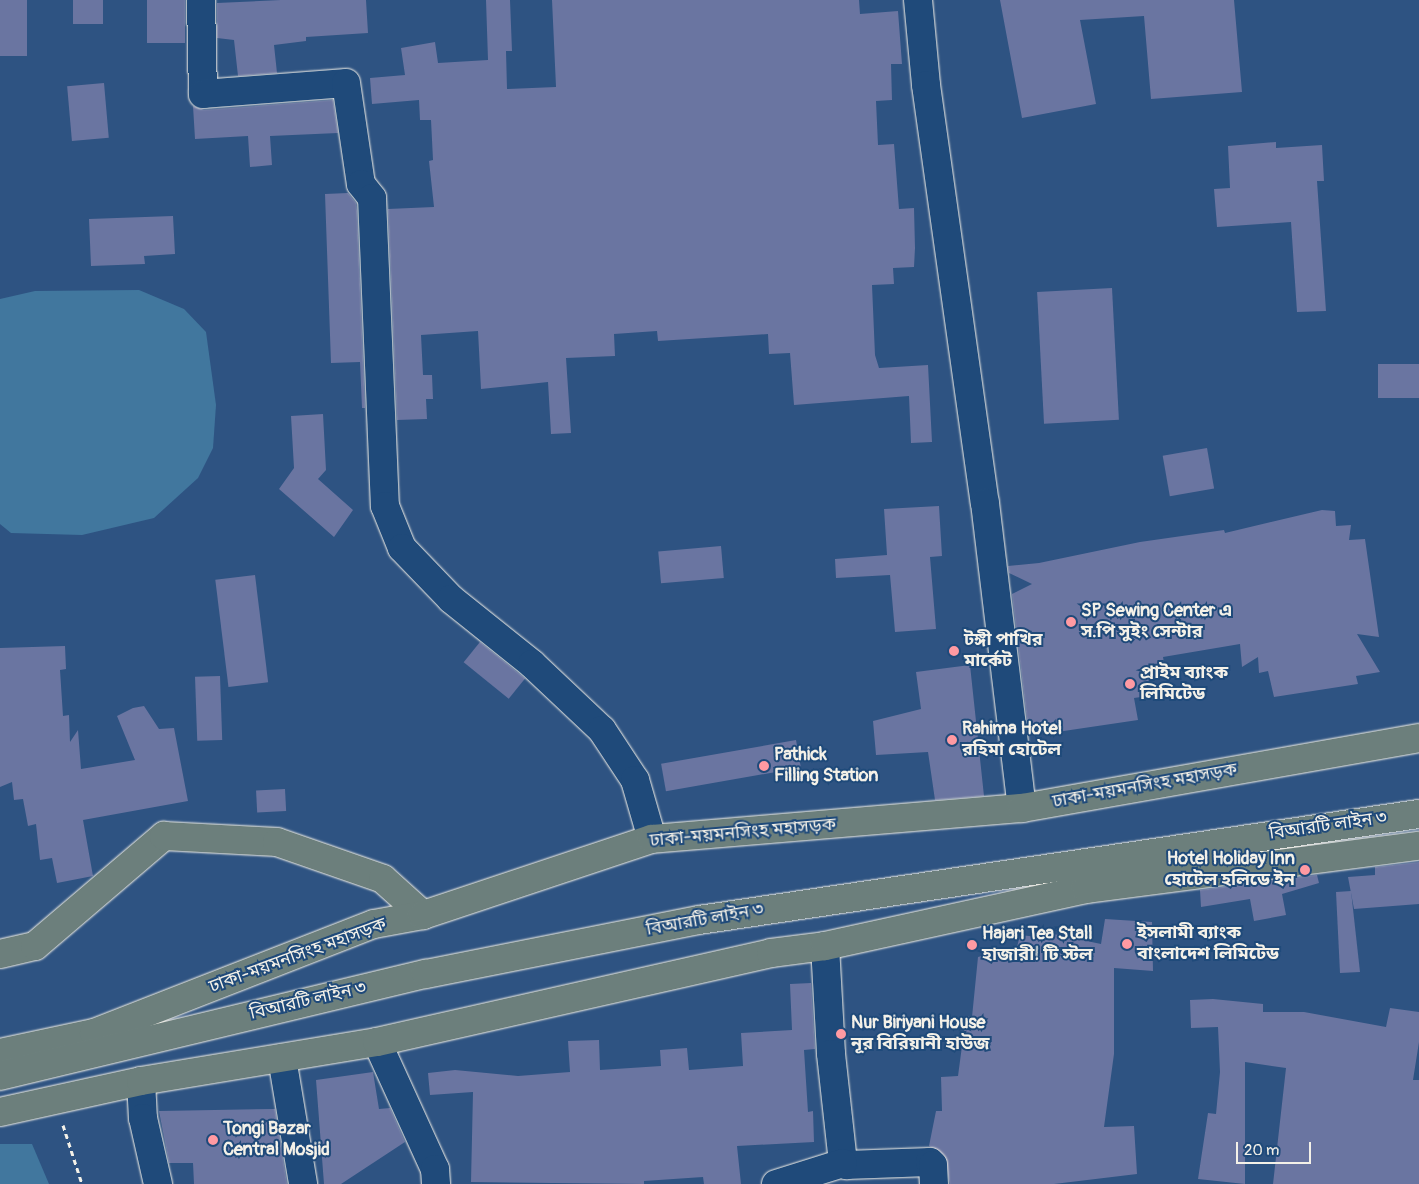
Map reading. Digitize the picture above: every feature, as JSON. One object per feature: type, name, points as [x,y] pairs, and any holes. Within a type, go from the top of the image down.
[{"type":"highway","name":"ঢাকা-ময়মনসিংহ মহাসড়ক","points":[[0,1053],[94,1033],[374,924],[423,915],[652,839],[1022,808],[1419,738]]},
{"type":"highway","name":"বিআরটি লাইন ৩","points":[[0,1076],[426,974],[698,920],[1419,814]]},
{"type":"highway","points":[[0,954],[35,946],[164,836],[277,842],[383,879],[423,915]]},
{"type":"highway","points":[[0,1112],[99,1092],[141,1081],[377,1042],[771,953],[825,946],[1086,889],[1419,846]]},
{"type":"street","points":[[201,0],[203,94],[346,83],[361,184],[372,198],[385,506],[402,548],[451,599],[532,664],[602,730],[635,780],[652,839]]},
{"type":"street","points":[[918,0],[926,85],[984,504],[1022,808]]},
{"type":"street","points":[[825,946],[831,1054],[843,1163]]},
{"type":"street","points":[[377,1042],[435,1169],[436,1184]]},
{"type":"street","points":[[282,1058],[303,1184]]},
{"type":"street","points":[[141,1081],[143,1118],[158,1184]]},
{"type":"street","points":[[776,1184],[843,1163],[846,1165],[930,1162],[934,1165],[934,1184]]},
{"type":"path","points":[[56,1100],[82,1184]]},
{"type":"water","points":[[139,290],[184,309],[206,332],[216,405],[213,448],[198,478],[154,518],[82,535],[11,533],[0,524],[0,299],[35,291]]},
{"type":"water","points":[[0,1144],[32,1144],[49,1184],[0,1184]]},
{"type":"building","points":[[0,0],[27,0],[27,56],[0,56]]},
{"type":"building","points":[[73,0],[103,0],[103,24],[73,24]]},
{"type":"building","points":[[147,0],[185,0],[185,43],[147,43]]},
{"type":"building","points":[[281,0],[366,0],[368,33],[306,37],[306,41],[274,45],[277,73],[238,76],[234,40],[217,38],[217,3]]},
{"type":"building","points":[[486,0],[510,0],[512,51],[506,51],[507,89],[556,87],[552,0],[859,0],[860,14],[898,11],[902,64],[891,64],[892,100],[876,101],[878,145],[894,144],[899,209],[914,208],[914,267],[893,268],[894,284],[872,285],[875,355],[879,368],[928,365],[932,442],[911,443],[909,396],[794,405],[790,353],[769,354],[768,334],[658,341],[657,331],[614,334],[615,356],[566,358],[571,433],[551,434],[548,382],[481,389],[478,331],[421,335],[423,375],[432,375],[433,399],[426,399],[427,419],[397,420],[388,209],[434,207],[429,161],[433,160],[431,120],[420,120],[419,100],[372,104],[370,78],[405,75],[401,48],[435,42],[438,63],[488,60]]},
{"type":"building","points":[[1000,0],[1234,0],[1242,92],[1151,99],[1144,16],[1080,20],[1096,104],[1022,118]]},
{"type":"building","points":[[104,83],[109,138],[72,141],[67,86]]},
{"type":"building","points":[[333,100],[338,133],[270,136],[272,165],[250,167],[248,136],[195,139],[193,106],[204,110]]},
{"type":"building","points":[[1276,142],[1276,148],[1322,145],[1324,181],[1317,181],[1326,311],[1297,312],[1291,222],[1217,227],[1214,189],[1230,188],[1228,146]]},
{"type":"building","points":[[348,193],[356,203],[357,211],[365,408],[362,408],[360,362],[331,363],[325,194]]},
{"type":"building","points":[[173,216],[175,254],[144,256],[145,264],[91,266],[89,219]]},
{"type":"building","points":[[1112,288],[1119,420],[1044,424],[1037,292]]},
{"type":"building","points":[[1378,364],[1419,364],[1419,398],[1378,398]]},
{"type":"building","points":[[323,414],[326,470],[318,479],[353,510],[334,537],[279,489],[294,468],[291,416]]},
{"type":"building","points":[[1207,448],[1214,488],[1170,496],[1163,456]]},
{"type":"building","points":[[939,506],[942,556],[930,557],[936,629],[895,632],[890,575],[836,578],[835,559],[887,555],[884,509]]},
{"type":"building","points":[[1322,510],[1335,511],[1336,526],[1351,525],[1349,540],[1365,539],[1379,637],[1357,634],[1380,672],[1356,676],[1358,684],[1274,697],[1268,671],[1259,673],[1258,657],[1242,667],[1240,644],[1163,657],[1166,674],[1149,675],[1148,696],[1134,698],[1138,720],[1057,732],[1048,724],[1039,729],[1028,728],[1012,594],[1032,584],[1009,573],[1008,566],[1039,563],[1140,542],[1224,530],[1225,533]]},
{"type":"building","points":[[721,546],[724,578],[661,583],[658,551]]},
{"type":"building","points":[[255,575],[268,682],[228,687],[215,580]]},
{"type":"building","points":[[480,642],[525,679],[509,699],[464,662]]},
{"type":"building","points":[[65,646],[66,669],[60,670],[63,716],[69,715],[70,742],[78,730],[81,769],[135,760],[117,716],[133,708],[144,706],[159,729],[174,728],[188,801],[83,820],[93,876],[57,883],[52,858],[40,860],[36,824],[28,826],[23,799],[14,800],[12,782],[0,787],[0,648]]},
{"type":"building","name":"Rahima Hotel রহিমা হোটেল","points":[[970,665],[984,796],[935,800],[928,752],[876,755],[873,721],[921,709],[916,672]]},
{"type":"building","points":[[220,676],[222,740],[197,741],[195,677]]},
{"type":"building","points":[[796,740],[801,768],[666,791],[661,764]]},
{"type":"building","points":[[285,789],[286,811],[257,812],[256,791]]},
{"type":"building","points":[[1419,862],[1419,904],[1354,909],[1348,877],[1375,875],[1375,867]]},
{"type":"building","points":[[1317,875],[1319,883],[1282,894],[1286,915],[1254,921],[1250,899],[1201,907],[1200,890]]},
{"type":"building","points":[[1351,891],[1360,972],[1340,973],[1336,892]]},
{"type":"building","points":[[1105,919],[1152,922],[1153,971],[1114,968],[1114,1054],[1104,1127],[1134,1126],[1137,1174],[1054,1184],[950,1184],[944,1155],[929,1146],[936,1111],[942,1111],[941,1077],[958,1076],[966,1016],[972,1017],[978,957],[1017,947],[1020,935],[1047,938],[1049,933],[1101,944]]},
{"type":"building","points":[[811,983],[815,1049],[804,1050],[808,1112],[813,1111],[814,1142],[737,1146],[741,1184],[704,1184],[703,1177],[644,1181],[644,1184],[471,1182],[473,1092],[430,1095],[428,1073],[455,1070],[518,1076],[570,1072],[568,1041],[599,1040],[600,1070],[661,1066],[660,1050],[687,1048],[689,1070],[743,1066],[741,1033],[792,1030],[790,984]]},
{"type":"building","points":[[1213,999],[1263,1004],[1263,1012],[1304,1012],[1386,1027],[1390,1008],[1419,1012],[1419,1042],[1413,1080],[1419,1080],[1419,1184],[1273,1184],[1286,1068],[1245,1062],[1245,1184],[1198,1179],[1208,1113],[1216,1114],[1220,1072],[1218,1027],[1191,1028],[1190,1000]]},
{"type":"building","points":[[373,1072],[379,1109],[390,1108],[405,1142],[341,1184],[324,1184],[316,1080]]},
{"type":"building","points":[[275,1109],[287,1184],[194,1184],[193,1163],[169,1163],[159,1111]]},
{"type":"place","name":"SP Sewing Center এ স.পি সুইং সেন্টার","points":[[1071,622]]},
{"type":"place","name":"টঙ্গী পাখির মার্কেট","points":[[954,651]]},
{"type":"place","name":"প্রাইম ব্যাংক লিমিটেড","points":[[1130,684]]},
{"type":"place","name":"Rahima Hotel রহিমা হোটেল","points":[[952,740]]},
{"type":"place","name":"Pathick Filling Station","points":[[764,766]]},
{"type":"place","name":"Hotel Holiday Inn হোটেল হলিডে ইন","points":[[1305,870]]},
{"type":"place","name":"ইসলামী ব্যাংক বাংলাদেশ লিমিটেড","points":[[1127,944]]},
{"type":"place","name":"Hajari Tea Stall হাজারী! টি স্টল","points":[[972,945]]},
{"type":"place","name":"Nur Biriyani House নূর বিরিয়ানী হাউজ","points":[[841,1034]]},
{"type":"place","name":"Tongi Bazar Central Mosjid","points":[[213,1140]]}]
